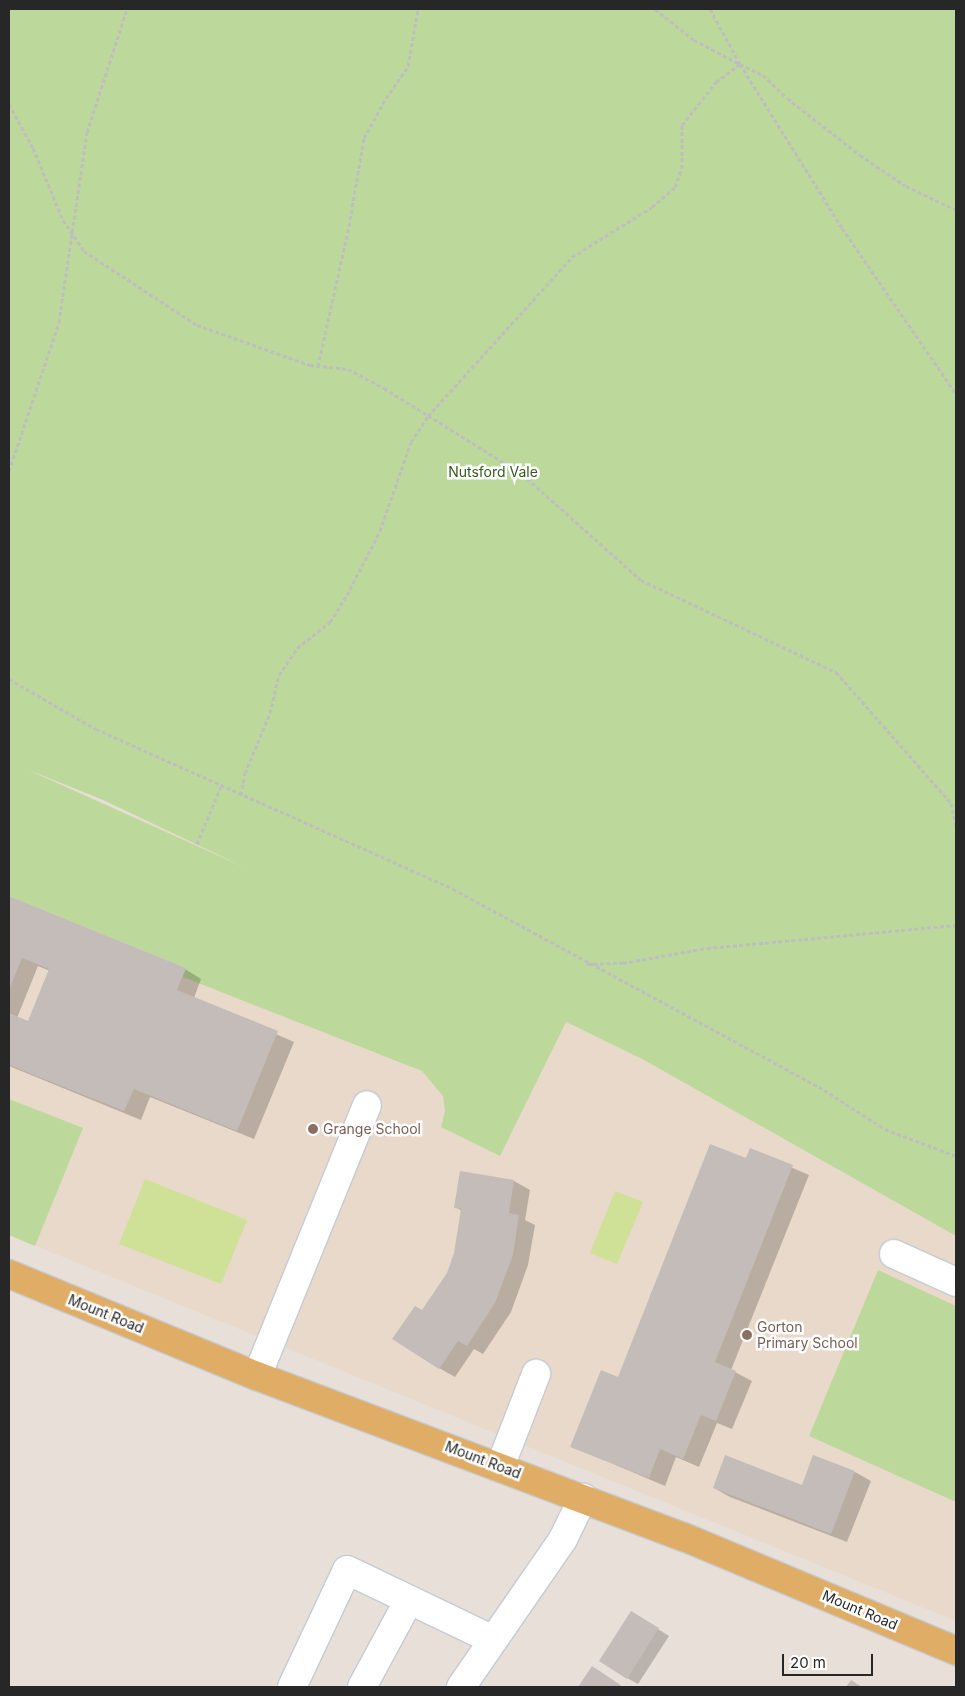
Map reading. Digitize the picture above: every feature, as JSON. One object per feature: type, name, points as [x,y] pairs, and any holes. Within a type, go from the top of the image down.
[{"type":"main road","name":"Mount Road","points":[[9,1274],[257,1376],[583,1498],[824,1594],[956,1651]]},
{"type":"lane","points":[[257,1376],[367,1105]]},
{"type":"lane","points":[[894,1254],[956,1282]]},
{"type":"lane","points":[[500,1467],[536,1374]]},
{"type":"lane","points":[[461,1687],[563,1539],[583,1498]]},
{"type":"lane","points":[[292,1687],[347,1570],[493,1640]]},
{"type":"lane","points":[[362,1687],[409,1600]]},
{"type":"path","points":[[9,471],[59,322],[87,132],[127,9]]},
{"type":"path","points":[[318,366],[349,226],[364,138],[386,98],[408,66],[418,9]]},
{"type":"path","points":[[655,9],[694,40],[763,75],[787,98],[860,155],[906,186],[956,210]]},
{"type":"path","points":[[710,9],[740,64],[842,228],[956,394]]},
{"type":"path","points":[[241,795],[244,773],[270,713],[278,675],[297,648],[330,622],[342,602],[380,531],[411,442],[428,416],[572,257],[652,207],[675,187],[682,168],[682,125],[716,82],[740,64]]},
{"type":"path","points":[[9,104],[33,148],[52,197],[72,234],[84,251],[120,272],[178,315],[236,341],[318,366],[348,369],[522,474],[641,580],[836,672],[951,803],[956,826]]},
{"type":"path","points":[[9,679],[96,729],[453,889],[587,964],[824,1090],[885,1129],[956,1156]]},
{"type":"path","points":[[197,844],[221,786]]},
{"type":"path","points":[[587,964],[623,963],[707,948],[956,926]]},
{"type":"shaded area","name":"Grange School","points":[[9,761],[197,844],[644,1060],[956,1236],[956,1621],[9,1235]]},
{"type":"green space","name":"Nutsford Vale","points":[[9,9],[956,9],[956,1236],[644,1060],[566,1022],[500,1156],[441,1127],[445,1111],[443,1096],[422,1071],[183,977],[186,968],[9,896]],"holes":[[[26,769],[103,800],[246,868]]]},
{"type":"green space","points":[[9,1099],[83,1128],[35,1246],[9,1235]]},
{"type":"green space","points":[[145,1179],[247,1220],[221,1284],[119,1244]]},
{"type":"green space","points":[[615,1191],[643,1202],[617,1264],[590,1253]]},
{"type":"green space","points":[[878,1270],[956,1306],[956,1502],[809,1436]]},
{"type":"building","points":[[9,896],[186,968],[177,990],[278,1031],[237,1131],[134,1089],[124,1111],[9,1065],[9,1013],[28,1021],[49,969],[22,958],[9,990]]},
{"type":"building","points":[[710,1144],[746,1158],[750,1148],[793,1165],[715,1362],[736,1371],[716,1421],[701,1415],[683,1459],[660,1449],[649,1478],[570,1447],[601,1370],[618,1377]]},
{"type":"building","points":[[460,1171],[514,1180],[509,1213],[519,1215],[513,1255],[495,1303],[467,1346],[458,1341],[439,1369],[392,1339],[415,1306],[422,1310],[447,1273],[454,1253],[461,1209],[454,1208]]},
{"type":"building","points":[[725,1455],[802,1485],[813,1455],[855,1471],[831,1534],[713,1488]]},
{"type":"building","points":[[631,1611],[659,1628],[627,1679],[599,1661]]},
{"type":"building","points":[[592,1666],[619,1684],[617,1687],[578,1687]]},
{"type":"building","points":[[851,1680],[862,1687],[846,1687]]},
{"type":"place","name":"Grange School","points":[[313,1129]]},
{"type":"place","name":"Gorton Primary School","points":[[747,1335]]}]
